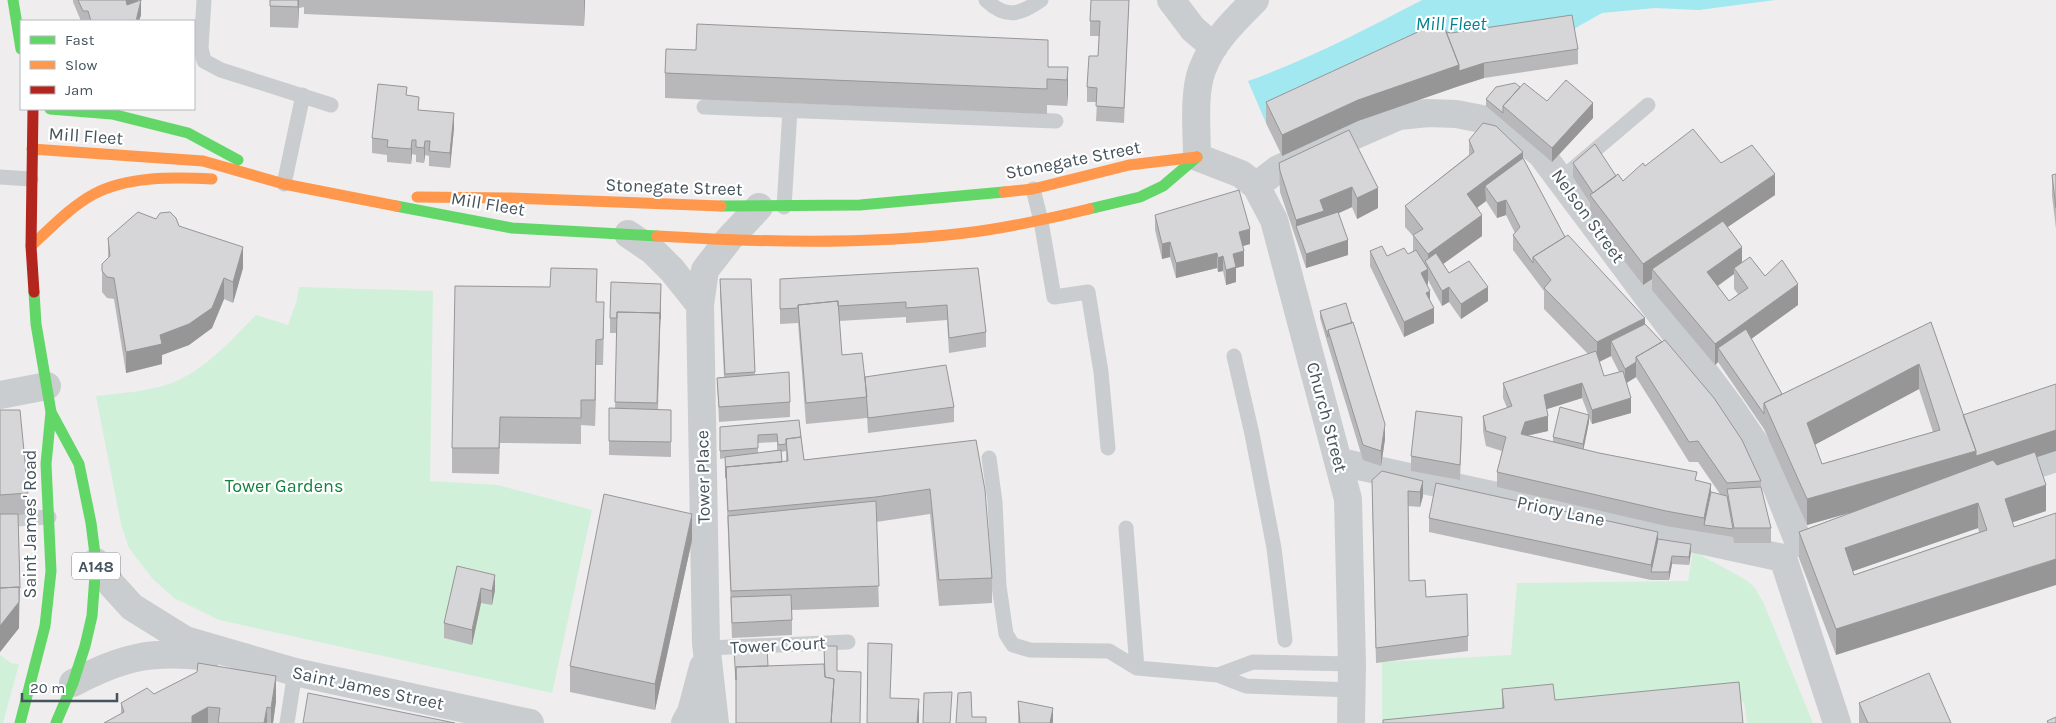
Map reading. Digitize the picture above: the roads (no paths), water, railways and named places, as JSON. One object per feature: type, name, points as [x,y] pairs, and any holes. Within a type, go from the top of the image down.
[{"type":"street","points":[[13,0],[20,43]]},
{"type":"street","points":[[1171,0],[1193,29],[1214,46]]},
{"type":"street","points":[[729,239],[887,239],[965,233],[1041,221],[1140,197],[1163,186],[1197,157],[1196,105],[1202,70],[1214,46],[1237,17],[1255,0]]},
{"type":"street","name":"A148","points":[[32,149],[33,110]]},
{"type":"street","name":"Mill Fleet","points":[[62,110],[112,114],[188,133],[284,184]]},
{"type":"street","name":"Nelson Street","points":[[1256,186],[1278,169],[1399,116],[1456,114],[1482,119],[1509,127],[1542,155],[1731,408],[1765,458],[1837,723]]},
{"type":"street","name":"Mill Fleet","points":[[32,149],[203,162],[284,184],[512,228],[729,239]]},
{"type":"street","name":"Saint James' Road","points":[[20,723],[45,626],[51,571],[46,464],[49,399],[36,324],[31,246],[32,149]]},
{"type":"street","name":"Church Street","points":[[1197,157],[1241,174],[1256,186],[1274,220],[1340,462],[1348,499],[1352,676],[1351,723]]},
{"type":"street","name":"Stonegate Street","points":[[341,196],[511,198],[689,206],[860,205],[1032,189],[1129,165],[1197,157]]},
{"type":"street","points":[[31,246],[74,207],[95,193],[116,186],[187,177],[284,184]]},
{"type":"street","name":"Tower Place","points":[[715,723],[708,648],[700,305],[705,270],[729,239],[772,207]]},
{"type":"street","points":[[628,234],[660,257],[700,305]]},
{"type":"street","points":[[0,394],[49,399]]},
{"type":"street","name":"Saint James' Road","points":[[49,399],[79,464],[96,562],[92,616],[85,646],[73,683],[56,723]]},
{"type":"street","points":[[1982,482],[2056,458]]},
{"type":"street","name":"Priory Lane","points":[[1340,462],[1791,550]]},
{"type":"street","points":[[1791,550],[1826,534]]},
{"type":"street","name":"Saint James Street","points":[[96,562],[112,585],[132,607],[166,630],[185,640],[265,665],[530,723]]},
{"type":"street","name":"Tower Place","points":[[685,723],[692,712],[708,648]]},
{"type":"street","name":"Saint James Street","points":[[73,683],[97,671],[142,655],[182,654],[265,665]]},
{"type":"lane","points":[[204,0],[202,48],[204,61],[221,70],[331,105]]},
{"type":"lane","points":[[986,0],[1002,12],[1014,14],[1025,11],[1041,0]]},
{"type":"lane","points":[[284,184],[303,95]]},
{"type":"lane","points":[[1561,179],[1648,105]]},
{"type":"lane","points":[[704,107],[1056,121]]},
{"type":"lane","points":[[772,207],[790,110]]},
{"type":"lane","points":[[0,177],[31,179]]},
{"type":"lane","points":[[1032,189],[1041,221],[1054,297],[1088,292],[1100,372],[1108,448]]},
{"type":"lane","points":[[1234,356],[1252,434],[1274,548],[1285,640]]},
{"type":"lane","points":[[989,458],[994,502],[999,586],[1006,634],[1013,645],[1030,650],[1108,651],[1137,668],[1218,675],[1246,686],[1352,676]]},
{"type":"lane","points":[[0,520],[49,517]]},
{"type":"lane","points":[[1126,528],[1137,668]]},
{"type":"lane","name":"Tower Court","points":[[708,648],[848,642]]},
{"type":"lane","points":[[1218,675],[1253,662],[1352,676]]},
{"type":"lane","points":[[287,723],[295,672]]},
{"type":"water","name":"Mill Fleet","points":[[1422,0],[1775,0],[1699,10],[1655,8],[1602,13],[1572,30],[1266,123],[1248,81],[1315,54]]},
{"type":"park label","name":"Tower Gardens","points":[[284,486]]}]
